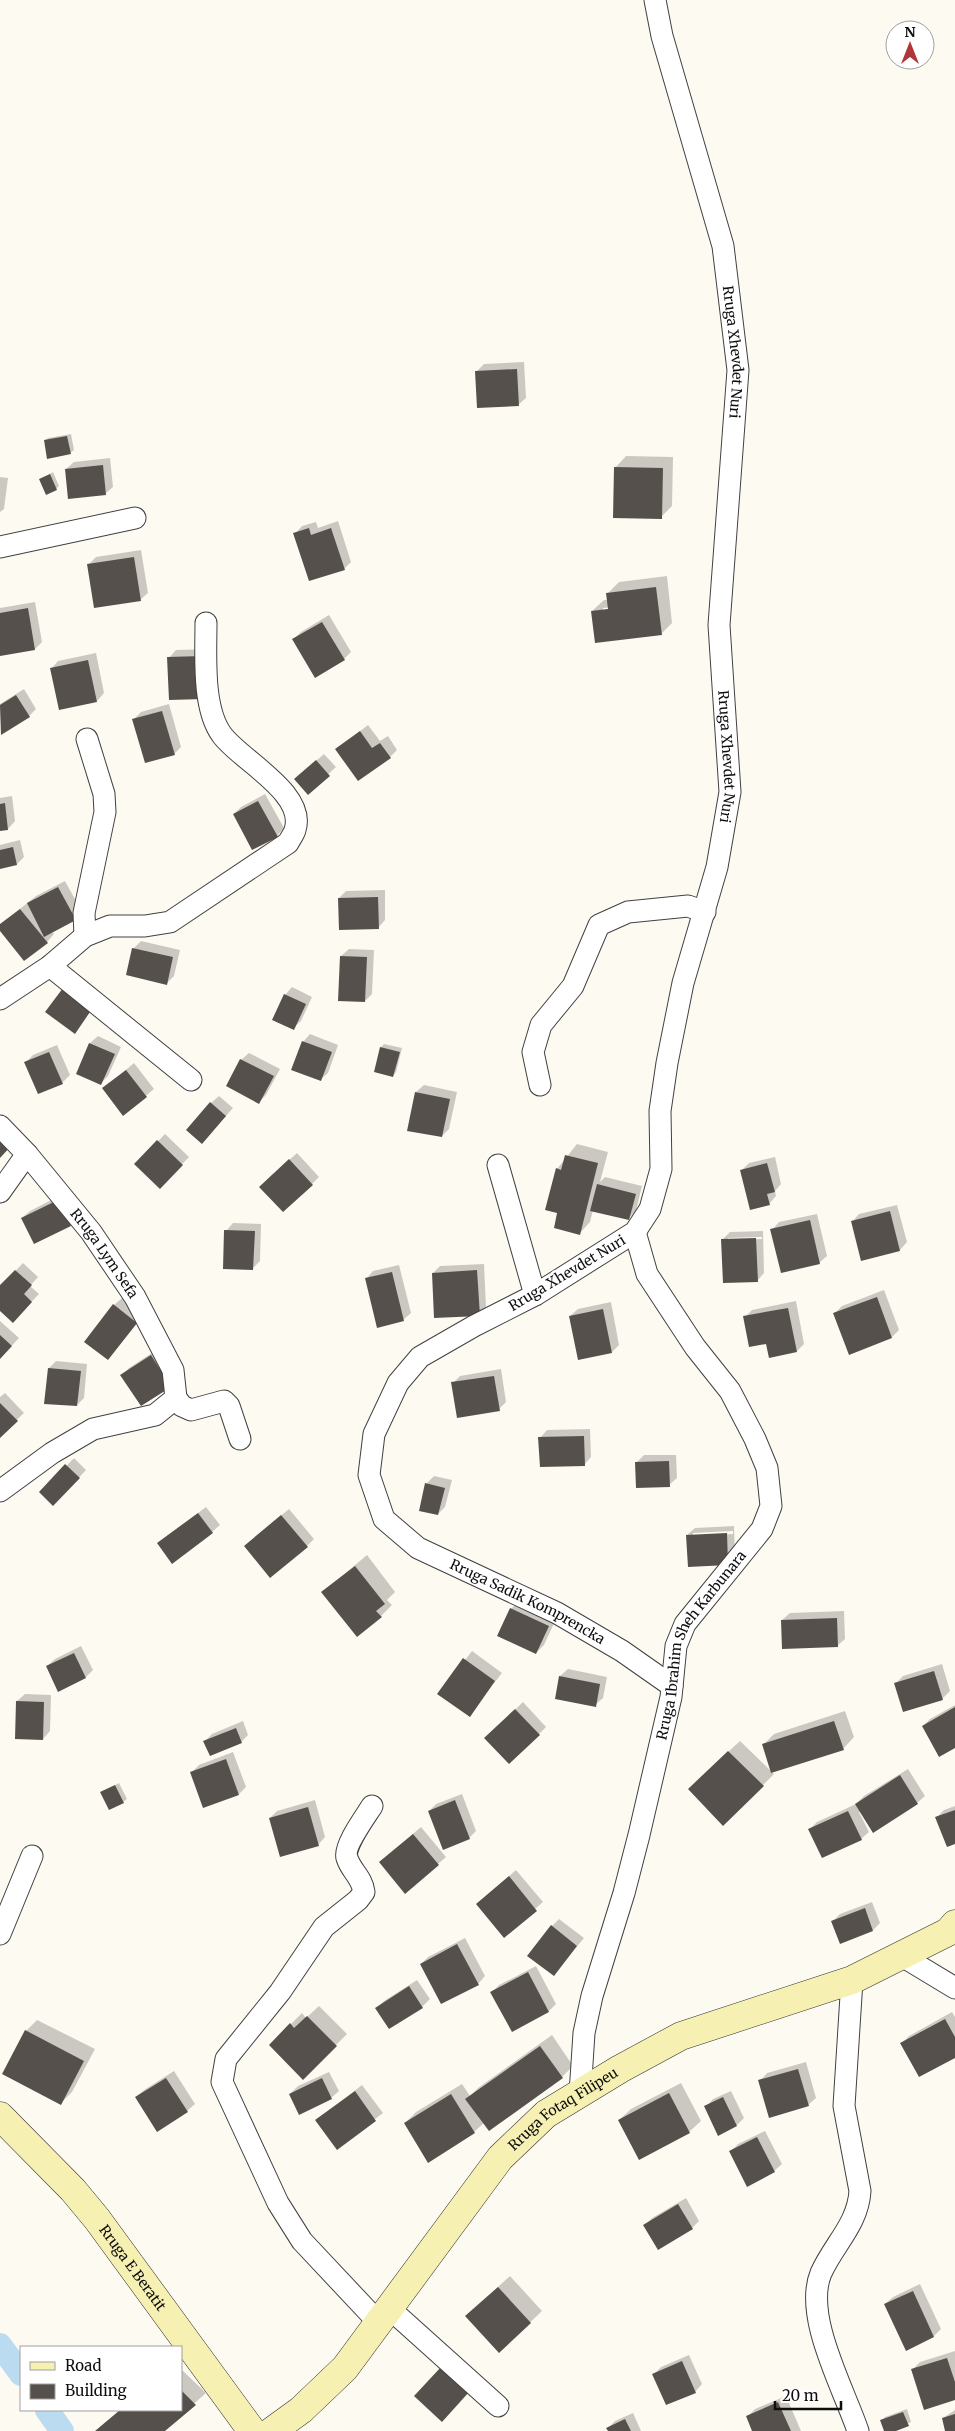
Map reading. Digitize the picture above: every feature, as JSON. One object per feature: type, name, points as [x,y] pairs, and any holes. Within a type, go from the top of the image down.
[{"type":"main road","name":"Rruga Fotaq Filipeu","points":[[272,2431],[300,2410],[345,2368],[500,2158],[546,2114],[681,2036],[852,1980],[948,1932],[955,1924]]},
{"type":"main road","name":"Rruga E Beratit","points":[[0,2116],[73,2190],[91,2212],[252,2431]]},
{"type":"street","name":"Rruga Xhevdet Nuri","points":[[384,1519],[369,1475],[374,1434],[398,1383],[420,1357],[474,1326],[535,1295],[635,1232],[650,1209],[661,1169],[660,1111],[667,1063],[683,983],[717,867],[730,792],[719,625],[738,370],[723,246],[662,36],[655,0]]},
{"type":"street","points":[[0,547],[135,518]]},
{"type":"street","points":[[0,1000],[50,966],[85,936],[110,926],[145,926],[170,922],[288,843],[296,829],[295,810],[285,793],[222,734],[212,712],[206,675],[206,623]]},
{"type":"street","points":[[85,936],[84,913],[106,812],[104,794],[87,739]]},
{"type":"street","points":[[540,1085],[533,1052],[541,1025],[573,986],[600,925],[628,912],[688,906],[705,912]]},
{"type":"street","points":[[50,966],[191,1080]]},
{"type":"street","name":"Rruga Lym Sefa","points":[[0,1126],[27,1154],[91,1232],[135,1297],[174,1370],[176,1398]]},
{"type":"street","points":[[0,1192],[27,1154]]},
{"type":"street","points":[[498,1165],[535,1295]]},
{"type":"street","name":"Rruga Ibrahim Sheh Karbunara","points":[[580,2094],[584,2033],[592,1996],[624,1893],[661,1743],[672,1686],[676,1646],[685,1624],[762,1529],[771,1506],[767,1468],[755,1439],[730,1391],[695,1347],[647,1274],[635,1232]]},
{"type":"street","points":[[0,1492],[52,1453],[94,1429],[155,1415],[176,1398],[182,1406],[191,1410],[224,1401],[229,1406],[240,1439]]},
{"type":"street","name":"Rruga Sadik Komprencka","points":[[384,1519],[418,1548],[557,1613],[622,1652],[672,1686]]},
{"type":"street","points":[[372,1806],[346,1849],[347,1858],[363,1882],[364,1892],[358,1900],[324,1928],[280,1992],[226,2059],[222,2082],[278,2203],[302,2241],[384,2315],[498,2406]]},
{"type":"street","points":[[0,1934],[32,1856]]},
{"type":"street","points":[[902,1956],[955,1988]]},
{"type":"street","points":[[852,1980],[844,2106],[860,2191],[859,2204],[855,2218],[820,2276],[816,2303],[821,2336],[858,2431]]},
{"type":"building","points":[[517,369],[519,406],[477,408],[475,371]]},
{"type":"building","points":[[67,436],[71,454],[47,459],[44,440]]},
{"type":"building","points":[[103,465],[106,495],[68,499],[65,469]]},
{"type":"building","points":[[614,467],[663,468],[662,519],[613,518]]},
{"type":"building","points":[[50,474],[57,490],[46,495],[39,479]]},
{"type":"building","points":[[309,528],[311,535],[331,528],[345,570],[309,581],[293,533]]},
{"type":"building","points":[[134,557],[141,601],[94,608],[87,564]]},
{"type":"building","points":[[656,587],[662,635],[595,643],[591,611],[608,609],[606,593]]},
{"type":"building","points":[[28,608],[35,650],[0,656],[0,613]]},
{"type":"building","points":[[322,622],[345,660],[315,678],[292,639]]},
{"type":"building","points":[[203,656],[204,699],[169,700],[167,657]]},
{"type":"building","points":[[88,660],[97,702],[59,710],[50,668]]},
{"type":"building","points":[[16,695],[30,717],[1,735],[0,705]]},
{"type":"building","points":[[162,711],[175,755],[145,763],[132,719]]},
{"type":"building","points":[[360,731],[372,748],[380,743],[391,758],[358,781],[335,749]]},
{"type":"building","points":[[316,760],[330,776],[308,795],[294,779]]},
{"type":"building","points":[[258,801],[278,837],[252,850],[233,814]]},
{"type":"building","points":[[5,803],[8,830],[0,831],[0,804]]},
{"type":"building","points":[[13,847],[17,865],[0,869],[0,850]]},
{"type":"building","points":[[58,887],[76,920],[44,937],[27,903]]},
{"type":"building","points":[[378,897],[379,929],[339,930],[338,898]]},
{"type":"building","points":[[20,909],[48,943],[24,961],[0,931],[0,924]]},
{"type":"building","points":[[132,948],[173,957],[167,985],[126,975]]},
{"type":"building","points":[[340,956],[367,957],[365,1002],[338,1001]]},
{"type":"building","points":[[63,988],[92,1009],[75,1034],[45,1012]]},
{"type":"building","points":[[284,994],[306,1004],[294,1030],[272,1020]]},
{"type":"building","points":[[302,1041],[332,1052],[321,1081],[291,1070]]},
{"type":"building","points":[[89,1043],[115,1054],[101,1085],[76,1074]]},
{"type":"building","points":[[380,1047],[400,1052],[393,1077],[374,1072]]},
{"type":"building","points":[[49,1052],[63,1084],[38,1094],[24,1062]]},
{"type":"building","points":[[240,1059],[274,1076],[259,1104],[226,1086]]},
{"type":"building","points":[[126,1070],[147,1097],[123,1116],[102,1088]]},
{"type":"building","points":[[415,1092],[450,1099],[442,1137],[407,1131]]},
{"type":"building","points":[[210,1102],[226,1116],[202,1144],[186,1130]]},
{"type":"building","points":[[0,1135],[11,1146],[0,1158]]},
{"type":"building","points":[[157,1140],[183,1165],[160,1189],[134,1164]]},
{"type":"building","points":[[565,1155],[598,1163],[580,1235],[554,1228],[557,1213],[545,1210],[556,1168],[561,1170]]},
{"type":"building","points":[[289,1159],[313,1185],[283,1212],[259,1187]]},
{"type":"building","points":[[767,1163],[775,1192],[767,1194],[770,1205],[750,1210],[740,1170]]},
{"type":"building","points":[[597,1184],[636,1194],[629,1220],[590,1211]]},
{"type":"building","points":[[58,1200],[71,1226],[34,1244],[21,1218]]},
{"type":"building","points":[[890,1211],[900,1251],[861,1261],[851,1221]]},
{"type":"building","points":[[810,1220],[820,1264],[781,1273],[770,1229]]},
{"type":"building","points":[[224,1230],[255,1231],[253,1270],[223,1269]]},
{"type":"building","points":[[756,1238],[758,1282],[723,1283],[721,1239]]},
{"type":"building","points":[[15,1270],[32,1285],[24,1294],[32,1302],[13,1323],[0,1311],[0,1285]]},
{"type":"building","points":[[477,1270],[480,1316],[434,1318],[432,1273]]},
{"type":"building","points":[[392,1272],[404,1321],[377,1328],[365,1278]]},
{"type":"building","points":[[877,1297],[892,1338],[849,1355],[833,1313]]},
{"type":"building","points":[[113,1304],[137,1323],[108,1360],[84,1342]]},
{"type":"building","points":[[788,1308],[797,1352],[769,1358],[766,1344],[749,1347],[743,1316]]},
{"type":"building","points":[[603,1309],[612,1353],[578,1360],[569,1316]]},
{"type":"building","points":[[0,1335],[12,1346],[0,1359]]},
{"type":"building","points":[[151,1355],[171,1387],[141,1406],[120,1375]]},
{"type":"building","points":[[48,1368],[81,1371],[77,1406],[44,1404]]},
{"type":"building","points":[[494,1376],[500,1411],[457,1418],[451,1382]]},
{"type":"building","points":[[0,1403],[18,1421],[0,1438]]},
{"type":"building","points":[[584,1436],[585,1466],[540,1467],[538,1437]]},
{"type":"building","points":[[669,1461],[670,1487],[636,1488],[635,1462]]},
{"type":"building","points":[[65,1464],[80,1478],[53,1506],[39,1492]]},
{"type":"building","points":[[425,1483],[445,1488],[438,1515],[419,1511]]},
{"type":"building","points":[[198,1513],[213,1533],[172,1564],[157,1543]]},
{"type":"building","points":[[281,1515],[308,1547],[270,1578],[244,1546]]},
{"type":"building","points":[[727,1533],[728,1565],[688,1567],[686,1535]]},
{"type":"building","points":[[355,1566],[385,1604],[376,1611],[382,1617],[357,1637],[321,1592]]},
{"type":"building","points":[[510,1608],[549,1626],[536,1654],[497,1636]]},
{"type":"building","points":[[837,1618],[838,1647],[782,1649],[781,1620]]},
{"type":"building","points":[[74,1653],[86,1678],[58,1692],[46,1666]]},
{"type":"building","points":[[463,1658],[495,1681],[470,1717],[437,1694]]},
{"type":"building","points":[[934,1671],[943,1700],[903,1712],[894,1683]]},
{"type":"building","points":[[559,1676],[600,1684],[596,1707],[555,1699]]},
{"type":"building","points":[[16,1701],[44,1702],[43,1740],[15,1739]]},
{"type":"building","points":[[955,1707],[955,1748],[939,1757],[922,1726]]},
{"type":"building","points":[[515,1709],[540,1735],[509,1764],[484,1738]]},
{"type":"building","points":[[834,1721],[844,1750],[771,1773],[762,1744]]},
{"type":"building","points":[[236,1728],[242,1743],[210,1756],[203,1741]]},
{"type":"building","points":[[728,1751],[764,1786],[723,1826],[688,1789]]},
{"type":"building","points":[[226,1759],[239,1795],[203,1808],[190,1772]]},
{"type":"building","points":[[900,1775],[918,1804],[873,1833],[855,1804]]},
{"type":"building","points":[[115,1785],[124,1803],[109,1810],[100,1792]]},
{"type":"building","points":[[455,1800],[470,1839],[443,1850],[428,1811]]},
{"type":"building","points":[[308,1807],[319,1846],[280,1857],[269,1818]]},
{"type":"building","points":[[955,1810],[955,1844],[947,1847],[935,1817]]},
{"type":"building","points":[[848,1811],[862,1840],[822,1858],[808,1829]]},
{"type":"building","points":[[413,1834],[439,1865],[405,1894],[379,1862]]},
{"type":"building","points":[[509,1876],[537,1911],[504,1938],[476,1904]]},
{"type":"building","points":[[865,1908],[873,1931],[840,1944],[831,1921]]},
{"type":"building","points":[[551,1925],[577,1946],[554,1976],[527,1956]]},
{"type":"building","points":[[457,1944],[479,1985],[441,2004],[420,1964]]},
{"type":"building","points":[[528,1972],[549,2012],[512,2032],[490,1992]]},
{"type":"building","points":[[409,1986],[423,2008],[389,2029],[375,2008]]},
{"type":"building","points":[[307,2016],[337,2046],[303,2080],[269,2045],[290,2023],[294,2028]]},
{"type":"building","points":[[945,2019],[955,2037],[955,2058],[919,2077],[900,2043]]},
{"type":"building","points":[[25,2030],[84,2061],[61,2105],[2,2074]]},
{"type":"building","points":[[540,2046],[563,2078],[489,2131],[465,2099]]},
{"type":"building","points":[[798,2069],[809,2106],[769,2118],[758,2080]]},
{"type":"building","points":[[166,2078],[188,2112],[157,2132],[135,2097]]},
{"type":"building","points":[[322,2078],[332,2099],[299,2115],[289,2094]]},
{"type":"building","points":[[355,2091],[376,2121],[337,2150],[315,2120]]},
{"type":"building","points":[[669,2093],[690,2133],[639,2160],[618,2120]]},
{"type":"building","points":[[451,2094],[475,2133],[428,2163],[404,2123]]},
{"type":"building","points":[[723,2097],[737,2126],[718,2136],[704,2106]]},
{"type":"building","points":[[757,2137],[775,2172],[747,2187],[729,2151]]},
{"type":"building","points":[[678,2204],[693,2229],[658,2250],[643,2225]]},
{"type":"building","points":[[498,2287],[531,2323],[499,2353],[465,2316]]},
{"type":"building","points":[[913,2291],[934,2337],[906,2351],[884,2304]]},
{"type":"building","points":[[947,2358],[955,2382],[955,2400],[924,2410],[911,2369]]},
{"type":"building","points":[[682,2361],[696,2393],[666,2405],[652,2374]]},
{"type":"building","points":[[441,2367],[469,2392],[442,2422],[414,2396]]},
{"type":"building","points":[[182,2391],[196,2405],[165,2431],[95,2431],[119,2411],[182,2411]]},
{"type":"building","points":[[778,2402],[791,2431],[752,2431],[746,2416]]},
{"type":"building","points":[[903,2412],[909,2426],[896,2431],[884,2431],[880,2420]]},
{"type":"building","points":[[955,2414],[955,2431],[945,2431],[942,2418]]},
{"type":"building","points":[[625,2419],[631,2431],[608,2431],[606,2428]]},
{"type":"waterway","points":[[0,2345],[20,2373]]},
{"type":"waterway","points":[[48,2411],[62,2431]]}]
